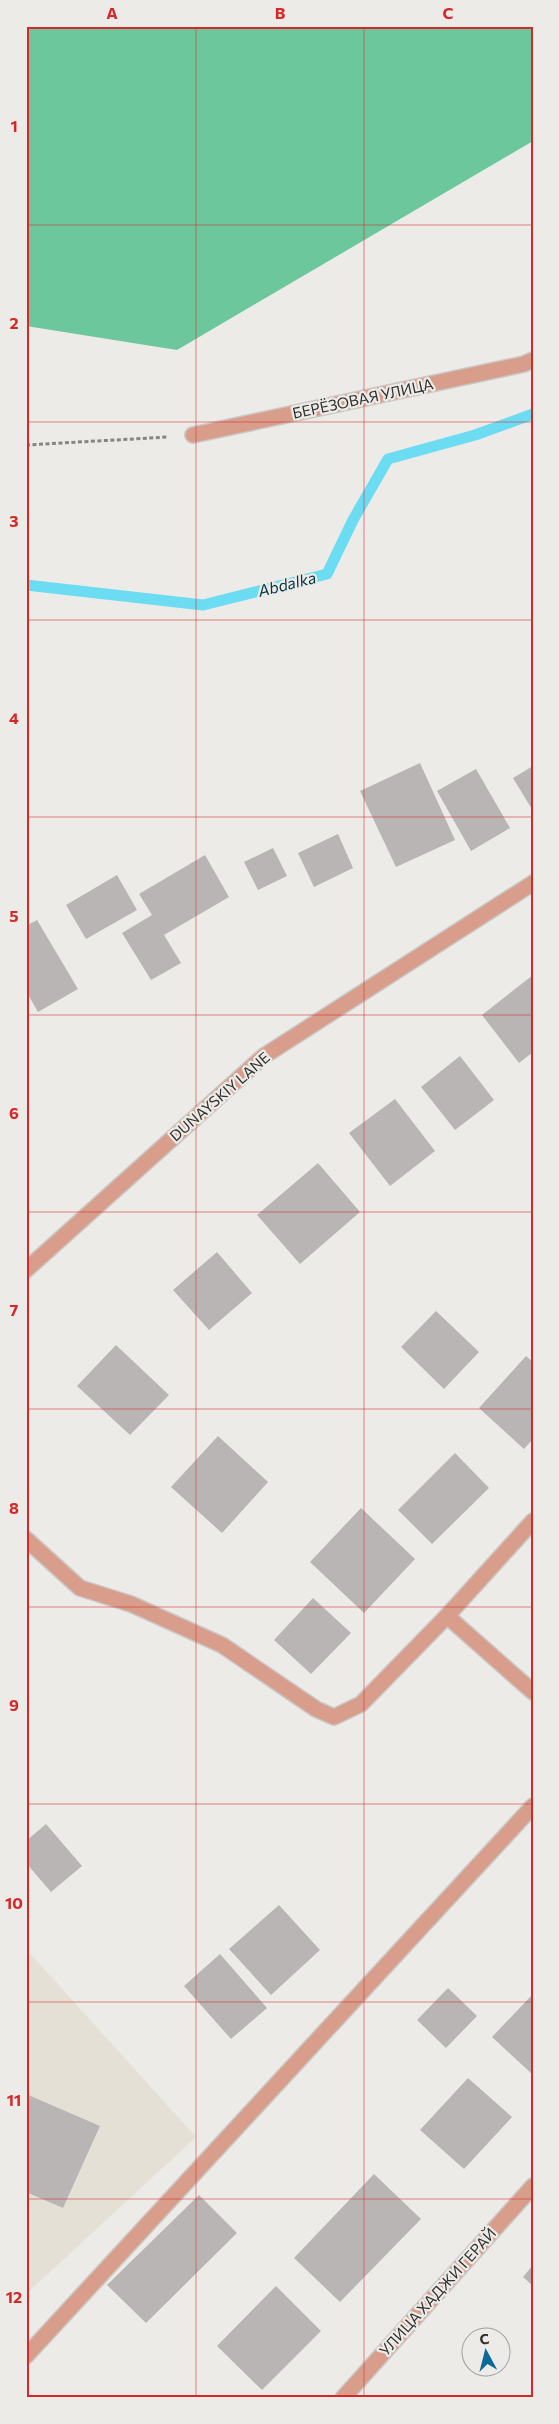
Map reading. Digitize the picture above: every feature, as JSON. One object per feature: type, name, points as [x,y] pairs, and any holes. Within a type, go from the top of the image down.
[{"type":"street","name":"БЕРЁЗОВАЯ УЛИЦА","points":[[193,435],[524,364],[533,360]]},
{"type":"street","name":"DUNAYSKIY LANE","points":[[26,1270],[264,1056],[533,883]]},
{"type":"street","points":[[26,1539],[80,1588],[131,1604],[222,1645],[316,1710],[334,1717],[361,1704],[447,1616],[533,1521]]},
{"type":"street","points":[[447,1616],[533,1692]]},
{"type":"street","points":[[26,2356],[533,1806]]},
{"type":"street","name":"УЛИЦА ХАДЖИ ГЕРАЙ","points":[[343,2398],[533,2186]]},
{"type":"path","points":[[26,445],[193,435]]},
{"type":"shaded area","points":[[26,1949],[196,2137],[26,2294]]},
{"type":"green space","points":[[26,26],[533,26],[533,141],[177,350],[26,326]]},
{"type":"building","points":[[420,763],[455,840],[396,867],[360,791]]},
{"type":"building","points":[[533,766],[533,811],[513,778]]},
{"type":"building","points":[[476,769],[510,828],[471,851],[437,791]]},
{"type":"building","points":[[338,834],[353,868],[314,887],[298,853]]},
{"type":"building","points":[[273,848],[287,876],[258,890],[244,862]]},
{"type":"building","points":[[205,855],[229,897],[164,935],[181,963],[151,980],[122,933],[152,915],[139,894]]},
{"type":"building","points":[[117,875],[137,910],[86,939],[66,905]]},
{"type":"building","points":[[37,920],[78,989],[38,1012],[26,991],[26,926]]},
{"type":"building","points":[[533,975],[533,1052],[519,1063],[482,1015]]},
{"type":"building","points":[[460,1056],[494,1100],[455,1130],[421,1087]]},
{"type":"building","points":[[395,1099],[435,1151],[390,1186],[349,1133]]},
{"type":"building","points":[[318,1163],[360,1212],[300,1264],[257,1215]]},
{"type":"building","points":[[217,1252],[252,1293],[209,1330],[173,1290]]},
{"type":"building","points":[[436,1311],[479,1352],[444,1389],[401,1347]]},
{"type":"building","points":[[116,1345],[169,1395],[130,1435],[77,1386]]},
{"type":"building","points":[[526,1356],[533,1362],[533,1439],[524,1449],[479,1408]]},
{"type":"building","points":[[218,1436],[268,1482],[222,1533],[171,1487]]},
{"type":"building","points":[[455,1453],[489,1488],[432,1544],[398,1510]]},
{"type":"building","points":[[361,1508],[415,1559],[364,1613],[310,1562]]},
{"type":"building","points":[[313,1598],[351,1633],[311,1674],[274,1640]]},
{"type":"building","points":[[46,1824],[82,1866],[51,1892],[26,1863],[26,1841]]},
{"type":"building","points":[[279,1905],[320,1950],[271,1995],[229,1949]]},
{"type":"building","points":[[220,1954],[267,2008],[231,2039],[184,1986]]},
{"type":"building","points":[[448,1988],[477,2016],[446,2048],[417,2020]]},
{"type":"building","points":[[533,1994],[533,2075],[492,2037]]},
{"type":"building","points":[[468,2078],[512,2117],[464,2169],[420,2130]]},
{"type":"building","points":[[26,2094],[100,2126],[63,2208],[26,2192]]},
{"type":"building","points":[[374,2174],[421,2219],[340,2302],[294,2258]]},
{"type":"building","points":[[199,2195],[237,2233],[146,2323],[107,2285]]},
{"type":"building","points":[[533,2265],[533,2286],[523,2277]]},
{"type":"building","points":[[276,2286],[321,2331],[262,2390],[217,2346]]},
{"type":"waterway","name":"Abdalka","points":[[26,585],[203,605],[327,574],[353,520],[388,459],[475,435],[533,414]]}]
